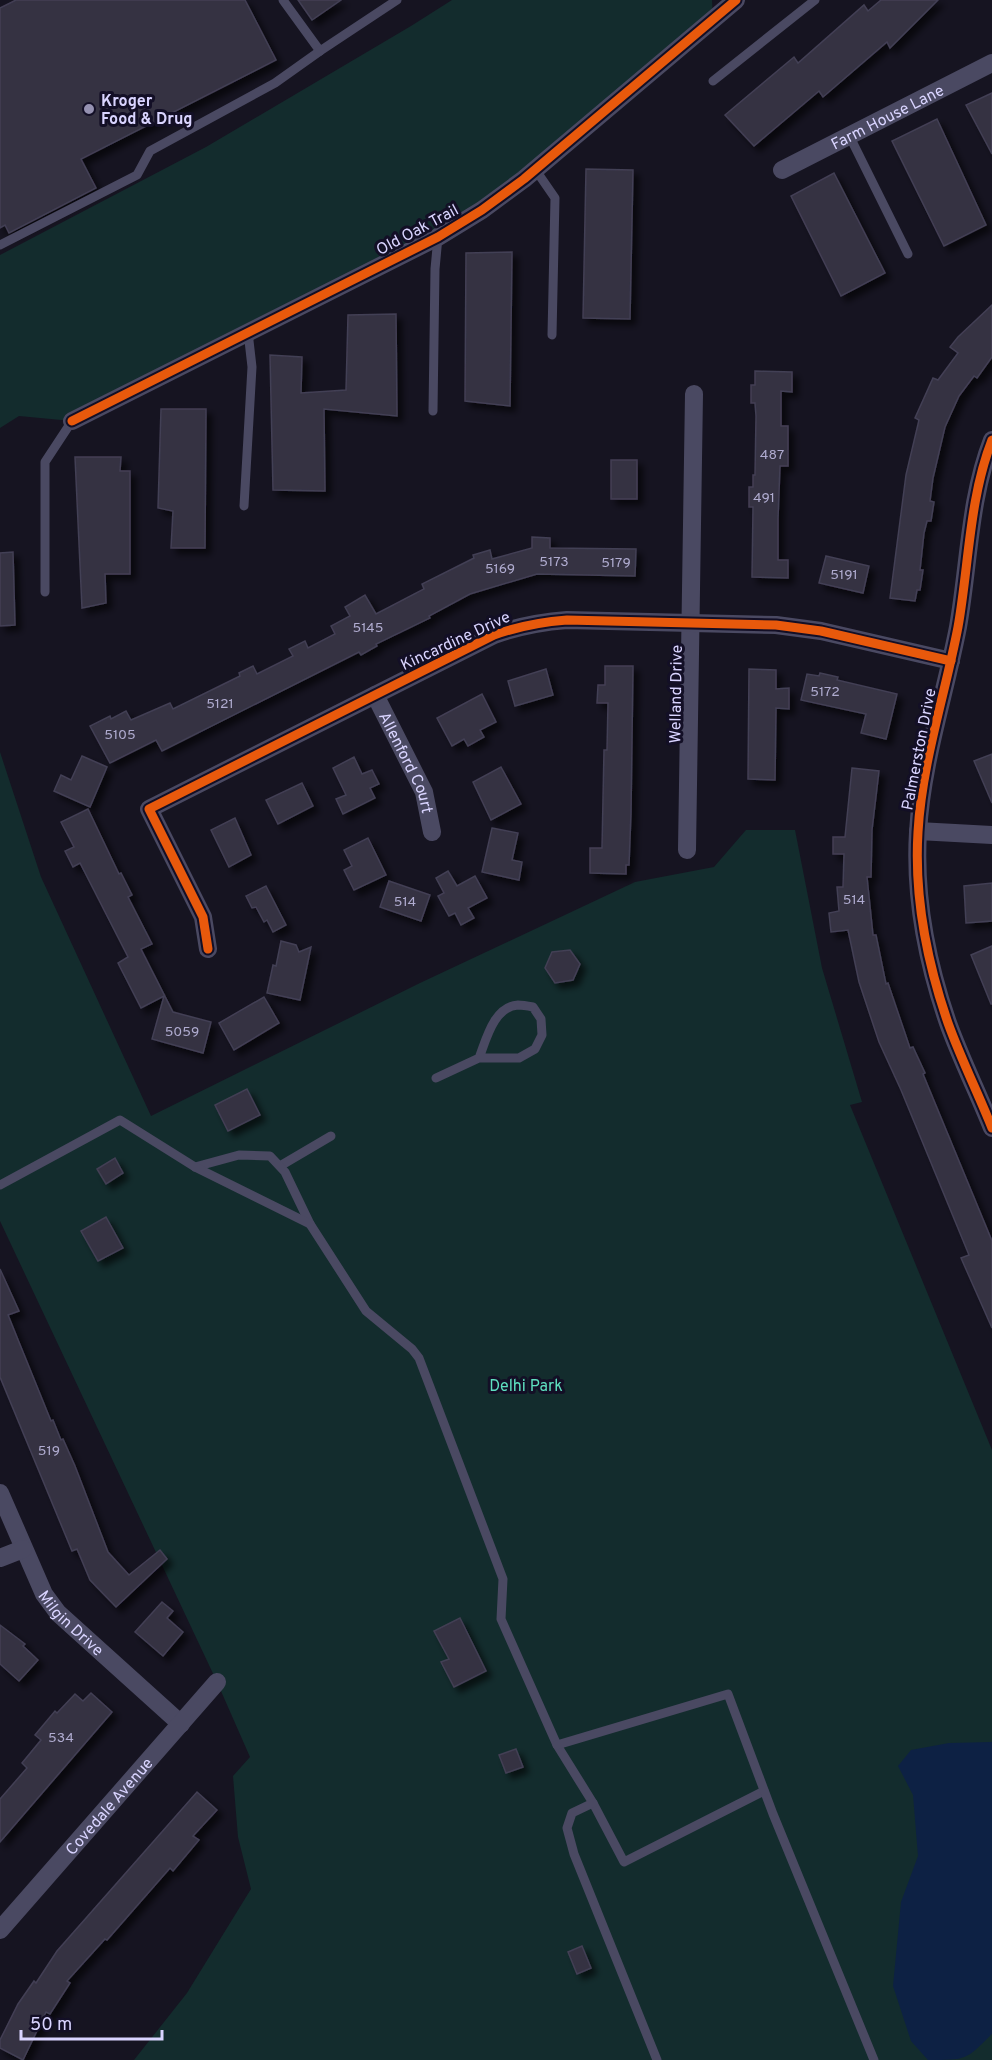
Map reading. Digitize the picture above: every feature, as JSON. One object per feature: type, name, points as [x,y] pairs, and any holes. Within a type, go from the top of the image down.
[{"type":"street","name":"Old Oak Trail","points":[[72,421],[438,237],[482,210],[535,170],[736,0]]},
{"type":"street","name":"Farm House Lane","points":[[782,170],[992,63]]},
{"type":"street","name":"Welland Drive","points":[[687,850],[694,394]]},
{"type":"street","name":"Palmerston Drive","points":[[991,1124],[948,1023],[928,953],[918,875],[918,831],[924,781],[951,661],[992,440]]},
{"type":"street","name":"Kincardine Drive","points":[[208,949],[203,917],[149,809],[494,635],[542,621],[567,620],[776,625],[820,631],[951,661]]},
{"type":"street","name":"Allenford Court","points":[[375,695],[424,792],[432,832]]},
{"type":"street","points":[[918,831],[992,835]]},
{"type":"street","name":"Milgin Drive","points":[[0,1493],[44,1594],[58,1613],[181,1724]]},
{"type":"street","points":[[0,1558],[23,1549]]},
{"type":"street","name":"Covedale Avenue","points":[[0,1930],[217,1682]]},
{"type":"lane","points":[[283,0],[320,51]]},
{"type":"lane","points":[[0,245],[137,175],[150,151],[275,83],[397,0]]},
{"type":"lane","points":[[713,81],[815,0]]},
{"type":"lane","points":[[849,135],[908,254]]},
{"type":"lane","points":[[535,170],[555,198],[552,335]]},
{"type":"lane","points":[[433,411],[435,269],[438,237]]},
{"type":"lane","points":[[244,506],[252,367],[248,332]]},
{"type":"lane","points":[[45,592],[45,462],[72,421]]},
{"type":"lane","points":[[436,1078],[478,1058],[519,1058],[535,1049],[542,1035],[541,1019],[533,1007],[517,1005],[500,1012],[478,1058]]},
{"type":"lane","points":[[0,1185],[120,1120],[195,1167],[310,1224]]},
{"type":"lane","points":[[280,1166],[331,1136]]},
{"type":"lane","points":[[195,1167],[239,1155],[270,1156],[285,1172],[310,1224],[366,1311],[412,1349],[419,1358],[503,1579],[501,1619],[557,1745],[593,1803],[624,1862],[764,1791]]},
{"type":"lane","points":[[557,1745],[728,1694],[764,1791],[874,2060]]},
{"type":"lane","points":[[593,1803],[572,1813],[567,1828],[574,1854],[657,2060]]},
{"type":"green space","points":[[452,0],[712,0],[713,21],[482,210],[72,421],[19,416],[0,428],[0,255],[206,147]]},
{"type":"green space","name":"Delhi Park","points":[[0,752],[41,877],[151,1116],[420,983],[635,882],[714,867],[746,830],[795,830],[822,968],[862,1102],[850,1105],[992,1450],[992,2060],[134,2060],[187,1993],[251,1889],[238,1837],[233,1776],[250,1757],[0,1221]]},
{"type":"water","points":[[992,1742],[992,2034],[965,2057],[951,2060],[928,2060],[911,2041],[893,1986],[901,1902],[918,1856],[913,1795],[898,1766],[911,1750],[949,1743]]},
{"type":"building","name":"Kroger Food & Drug","points":[[16,0],[245,0],[276,60],[81,159],[96,188],[9,233],[5,225],[0,228],[0,8]]},
{"type":"building","points":[[298,0],[341,0],[312,20]]},
{"type":"building","points":[[881,0],[938,0],[890,48],[887,42],[823,97],[819,91],[754,146],[725,115],[794,57],[798,63],[864,5],[868,11]]},
{"type":"building","points":[[992,93],[992,154],[966,105]]},
{"type":"building","points":[[937,119],[986,225],[944,246],[892,141]]},
{"type":"building","points":[[586,169],[633,170],[630,319],[583,318]]},
{"type":"building","points":[[834,173],[885,273],[841,296],[791,196]]},
{"type":"building","points":[[512,252],[510,406],[465,401],[466,253]]},
{"type":"building","points":[[992,305],[992,357],[977,378],[974,376],[959,396],[945,427],[933,478],[930,501],[934,502],[931,521],[927,521],[924,533],[920,590],[917,590],[915,601],[890,598],[906,475],[919,420],[915,418],[933,378],[938,380],[958,353],[950,347]]},
{"type":"building","points":[[396,314],[397,416],[324,409],[325,491],[273,490],[270,355],[302,357],[301,393],[346,390],[348,315]]},
{"type":"building","points":[[755,371],[792,372],[792,392],[781,391],[781,426],[788,426],[788,466],[780,466],[778,519],[778,560],[788,560],[788,578],[752,577],[753,507],[749,507],[749,487],[753,487],[753,475],[755,475],[756,416],[755,403],[751,403],[751,385],[755,385]]},
{"type":"building","points":[[161,409],[206,409],[205,548],[171,548],[173,511],[158,508]]},
{"type":"building","points":[[75,457],[121,457],[120,471],[130,471],[130,574],[105,574],[106,603],[82,608]]},
{"type":"building","points":[[611,460],[637,460],[637,499],[611,499]]},
{"type":"building","points":[[532,537],[550,538],[550,548],[636,549],[635,576],[537,574],[470,594],[429,616],[430,618],[376,644],[377,646],[361,655],[359,652],[162,751],[156,740],[110,763],[90,726],[126,711],[131,720],[170,703],[173,709],[240,676],[239,673],[253,666],[257,674],[293,656],[289,649],[305,641],[308,648],[335,634],[331,626],[350,616],[345,607],[365,595],[376,614],[424,589],[422,584],[474,558],[473,555],[490,550],[492,559],[532,548]]},
{"type":"building","points":[[13,552],[15,625],[0,626],[0,553]]},
{"type":"building","points":[[826,556],[869,566],[863,593],[819,583]]},
{"type":"building","points":[[605,666],[633,666],[631,813],[629,865],[626,865],[626,874],[590,873],[590,848],[602,848],[604,750],[607,750],[608,703],[597,703],[598,685],[605,685]]},
{"type":"building","points":[[546,669],[553,695],[515,706],[508,681]]},
{"type":"building","points":[[749,669],[776,670],[776,689],[789,688],[789,709],[776,708],[775,780],[748,779]]},
{"type":"building","points":[[820,673],[838,677],[837,680],[897,694],[886,739],[861,733],[866,714],[801,700],[807,674],[819,676]]},
{"type":"building","points":[[482,694],[496,722],[480,730],[484,737],[468,746],[464,739],[452,746],[437,718]]},
{"type":"building","points":[[992,754],[992,803],[974,761]]},
{"type":"building","points":[[82,756],[107,767],[90,807],[54,791],[61,775],[71,780]]},
{"type":"building","points":[[354,757],[362,774],[372,770],[379,784],[370,788],[375,798],[343,814],[336,799],[346,795],[333,768]]},
{"type":"building","points":[[501,767],[521,804],[491,820],[473,782]]},
{"type":"building","points":[[852,768],[879,771],[872,830],[871,877],[867,877],[873,935],[876,935],[886,984],[888,983],[910,1048],[913,1047],[925,1073],[923,1074],[992,1241],[992,1328],[961,1258],[969,1255],[879,1042],[859,982],[848,930],[831,932],[829,913],[839,911],[837,887],[843,887],[844,854],[833,854],[833,837],[845,837]]},
{"type":"building","points":[[302,783],[313,806],[278,824],[266,800]]},
{"type":"building","points":[[88,809],[119,874],[121,873],[132,895],[128,897],[152,944],[141,949],[173,1012],[211,1022],[203,1053],[152,1039],[164,996],[141,1008],[118,963],[128,957],[80,863],[73,867],[65,851],[74,847],[61,822]]},
{"type":"building","points":[[235,818],[251,855],[229,867],[211,830]]},
{"type":"building","points":[[492,828],[518,833],[512,860],[522,862],[519,880],[482,872]]},
{"type":"building","points":[[368,838],[386,875],[354,890],[344,870],[352,866],[344,850]]},
{"type":"building","points":[[448,871],[457,886],[475,876],[487,898],[468,908],[474,918],[461,925],[455,913],[449,916],[438,896],[444,893],[436,878]]},
{"type":"building","points":[[389,881],[430,895],[421,921],[380,907]]},
{"type":"building","points":[[992,883],[992,921],[966,923],[964,886]]},
{"type":"building","points":[[266,886],[286,925],[273,932],[267,920],[264,922],[256,907],[252,908],[246,896]]},
{"type":"building","points":[[281,941],[296,945],[299,952],[311,947],[300,1000],[267,993]]},
{"type":"building","points":[[992,946],[992,1004],[991,1004],[971,955]]},
{"type":"building","points":[[570,950],[580,964],[573,980],[555,983],[545,968],[552,952]]},
{"type":"building","points":[[264,997],[279,1023],[234,1050],[219,1023]]},
{"type":"building","points":[[247,1089],[260,1115],[228,1131],[215,1105]]},
{"type":"building","points":[[115,1158],[123,1173],[106,1184],[97,1169]]},
{"type":"building","points":[[106,1217],[123,1248],[98,1261],[81,1231]]},
{"type":"building","points":[[0,1269],[19,1311],[8,1315],[51,1421],[53,1420],[75,1466],[108,1552],[129,1575],[160,1550],[167,1559],[116,1607],[90,1580],[77,1549],[72,1551],[0,1377]]},
{"type":"building","points":[[162,1602],[173,1611],[167,1618],[183,1632],[163,1656],[135,1632]]},
{"type":"building","points":[[460,1618],[486,1671],[454,1687],[441,1662],[449,1659],[434,1631]]},
{"type":"building","points":[[0,1625],[25,1644],[23,1646],[38,1660],[19,1681],[0,1664]]},
{"type":"building","points":[[91,1693],[112,1712],[0,1842],[0,1799],[27,1768],[22,1763],[41,1740],[35,1735],[55,1711],[57,1713],[75,1694],[83,1701]]},
{"type":"building","points":[[516,1749],[523,1767],[506,1773],[499,1755]]},
{"type":"building","points":[[197,1792],[217,1810],[193,1836],[199,1840],[173,1871],[170,1868],[107,1940],[105,1939],[67,1981],[70,1983],[50,2014],[46,2012],[23,2060],[0,2048],[0,2040],[18,2004],[34,1981],[36,1983],[57,1951]]},
{"type":"building","points":[[582,1946],[591,1968],[577,1974],[568,1952]]},
{"type":"cycle path","points":[[72,421],[438,237],[482,210],[524,179],[736,0]]},
{"type":"cycle path","points":[[992,440],[984,462],[974,509],[958,627],[924,780],[917,856],[920,905],[934,977],[953,1036],[992,1128]]},
{"type":"cycle path","points":[[208,949],[203,917],[149,809],[494,635],[530,625],[567,620],[776,625],[821,631],[951,661]]},
{"type":"place","name":"Kroger Food & Drug","points":[[89,109]]}]
